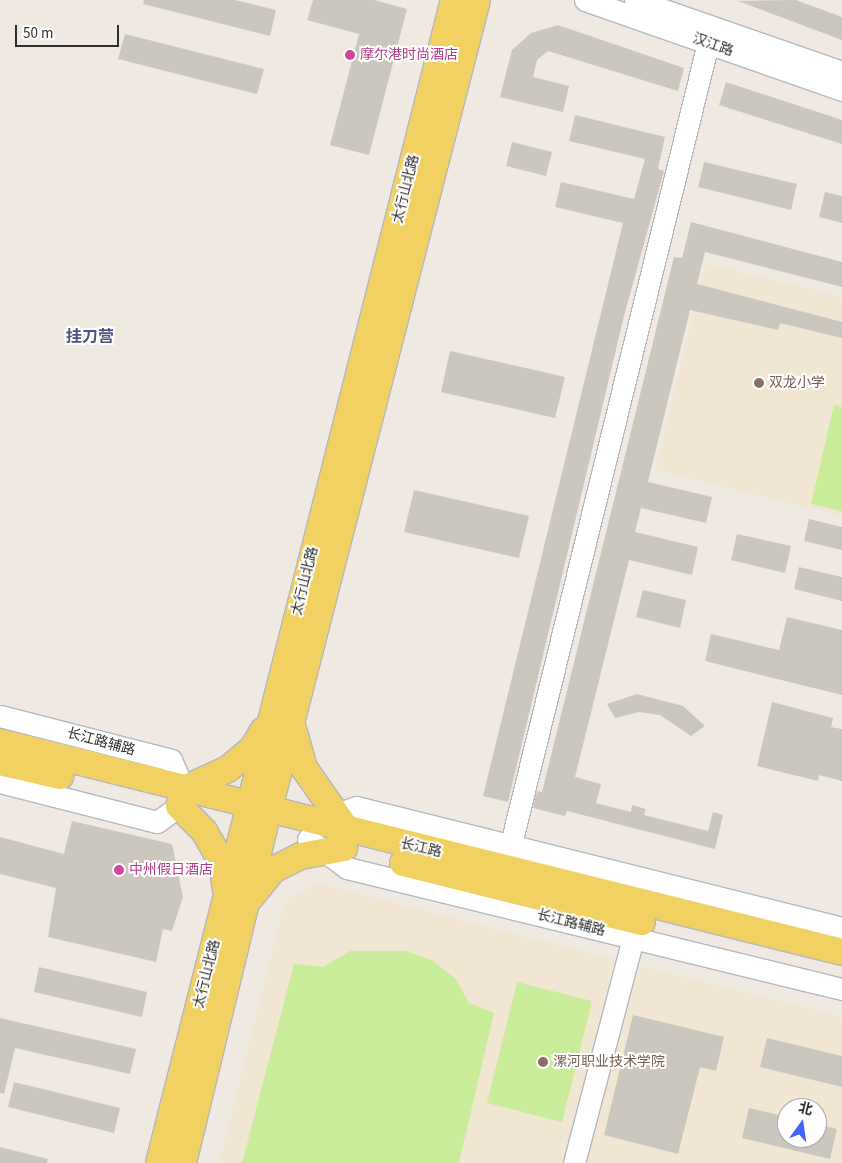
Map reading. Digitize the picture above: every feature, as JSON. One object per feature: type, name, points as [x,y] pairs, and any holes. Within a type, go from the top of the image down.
[{"type":"main road","name":"太行山北路","points":[[183,1163],[257,817],[454,0]]},
{"type":"main road","name":"太行山北路","points":[[281,721],[477,0]]},
{"type":"main road","points":[[281,721],[304,768],[328,834],[273,870],[238,899],[222,862],[182,797],[228,769],[281,721]]},
{"type":"main road","name":"长江路","points":[[0,742],[182,797],[842,970]]},
{"type":"main road","name":"长江路","points":[[0,762],[182,797]]},
{"type":"main road","name":"长江路","points":[[328,834],[508,857],[842,952]]},
{"type":"main road","name":"太行山北路","points":[[158,1163],[238,899]]},
{"type":"street","name":"汉江路","points":[[585,0],[842,90]]},
{"type":"street","name":"汉江路","points":[[636,0],[842,72]]},
{"type":"street","points":[[708,43],[508,857],[842,928]]},
{"type":"street","name":"长江路辅路","points":[[0,716],[171,760],[182,797]]},
{"type":"street","points":[[0,782],[157,822],[182,797]]},
{"type":"street","name":"长江路辅路","points":[[328,834],[347,868],[842,989]]},
{"type":"street","points":[[574,1163],[633,938]]},
{"type":"shaded area","name":"双龙小学","points":[[705,263],[842,297],[842,516],[655,470]]},
{"type":"shaded area","name":"漯河职业技术学院","points":[[315,883],[842,1017],[842,1163],[219,1163],[285,902]]},
{"type":"green space","points":[[834,405],[842,407],[842,511],[811,504]]},
{"type":"green space","points":[[350,951],[406,951],[433,961],[455,978],[469,1003],[494,1013],[459,1163],[242,1163],[294,964],[323,967]]},
{"type":"green space","points":[[517,982],[592,1001],[562,1122],[487,1103]]},
{"type":"building","points":[[144,0],[235,0],[276,10],[270,36],[143,4]]},
{"type":"building","name":"摩尔港时尚酒店","points":[[313,0],[374,0],[407,9],[369,155],[330,145],[359,34],[307,20]]},
{"type":"building","points":[[796,0],[842,17],[842,40],[738,1]]},
{"type":"building","points":[[558,25],[684,68],[678,91],[548,51],[537,60],[533,77],[569,86],[563,112],[500,97],[512,50],[531,33]]},
{"type":"building","points":[[125,34],[264,69],[257,94],[118,59]]},
{"type":"building","points":[[726,82],[842,120],[842,144],[719,105]]},
{"type":"building","points":[[575,115],[665,137],[658,169],[664,171],[624,316],[508,802],[483,796],[623,223],[555,207],[561,182],[634,199],[645,159],[569,141]]},
{"type":"building","points":[[512,142],[552,152],[546,176],[506,166]]},
{"type":"building","points":[[704,162],[797,184],[791,210],[698,187]]},
{"type":"building","points":[[825,192],[842,196],[842,223],[819,217]]},
{"type":"building","points":[[691,222],[842,262],[842,287],[705,252],[697,284],[842,322],[842,338],[780,323],[778,330],[690,310],[648,482],[712,497],[706,523],[641,508],[635,532],[698,547],[692,575],[629,560],[575,777],[601,784],[596,803],[631,812],[632,805],[646,809],[644,815],[708,831],[713,812],[723,815],[715,849],[567,811],[565,816],[533,808],[537,791],[542,792],[674,257],[682,258]]},
{"type":"building","points":[[450,351],[565,377],[555,418],[441,392]]},
{"type":"building","points":[[414,490],[529,516],[519,558],[404,532]]},
{"type":"building","points":[[809,519],[842,527],[842,550],[804,541]]},
{"type":"building","points":[[737,534],[791,546],[785,573],[731,560]]},
{"type":"building","points":[[799,567],[842,577],[842,601],[794,589]]},
{"type":"building","points":[[643,590],[686,600],[680,628],[636,617]]},
{"type":"building","points":[[787,617],[842,630],[842,695],[705,661],[711,634],[779,650]]},
{"type":"building","points":[[637,694],[683,706],[705,726],[691,736],[660,715],[639,712],[615,718],[607,704]]},
{"type":"building","points":[[772,702],[833,718],[831,727],[842,729],[842,781],[819,775],[818,781],[757,766]]},
{"type":"building","name":"中州假日酒店","points":[[72,821],[172,844],[183,897],[172,931],[163,929],[156,962],[48,937],[56,888],[0,874],[0,837],[64,854]]},
{"type":"building","points":[[39,967],[147,992],[142,1017],[34,992]]},
{"type":"building","points":[[633,1015],[724,1037],[716,1071],[700,1067],[678,1154],[604,1135]]},
{"type":"building","points":[[0,1018],[136,1049],[130,1074],[15,1048],[4,1094],[0,1093]]},
{"type":"building","points":[[767,1038],[842,1056],[842,1087],[760,1067]]},
{"type":"building","points":[[14,1082],[120,1108],[114,1133],[8,1107]]},
{"type":"building","points":[[749,1108],[777,1115],[777,1146],[742,1138]]},
{"type":"building","points":[[827,1126],[837,1129],[830,1159],[784,1148],[827,1148]]},
{"type":"building","points":[[0,1147],[48,1159],[47,1163],[0,1163]]},
{"type":"place","name":"摩尔港时尚酒店","points":[[350,55]]},
{"type":"place","name":"双龙小学","points":[[759,383]]},
{"type":"place","name":"中州假日酒店","points":[[119,870]]},
{"type":"place","name":"漯河职业技术学院","points":[[543,1062]]},
{"type":"district","name":"挂刀营","points":[[90,337]]}]
